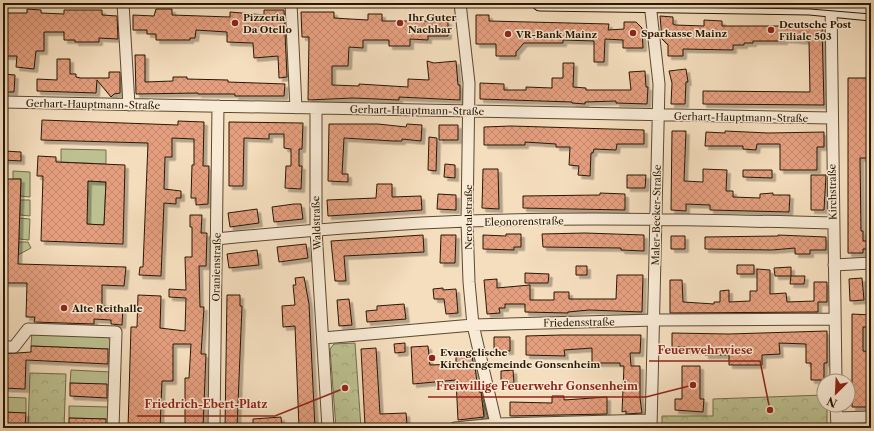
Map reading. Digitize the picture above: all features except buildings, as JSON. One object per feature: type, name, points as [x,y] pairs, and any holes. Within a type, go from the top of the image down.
[{"type":"main road","points":[[540,3],[831,6],[871,13]]},
{"type":"street","points":[[123,3],[129,105]]},
{"type":"street","points":[[291,3],[296,108]]},
{"type":"street","name":"Nerotalstraße","points":[[460,3],[469,83],[467,221],[468,282],[473,325],[497,426]]},
{"type":"street","name":"Maler-Becker-Straße","points":[[650,4],[659,84],[655,219],[655,320],[651,424]]},
{"type":"street","name":"Kirchstraße","points":[[831,6],[831,118],[836,373]]},
{"type":"street","name":"Gerhart-Hauptmann-Straße","points":[[3,102],[658,116],[831,118]]},
{"type":"street","name":"Oranienstraße","points":[[214,428],[218,106]]},
{"type":"street","name":"Waldstraße","points":[[316,108],[314,170],[316,230],[328,428]]},
{"type":"street","name":"Eleonorenstraße","points":[[216,239],[316,230],[467,221],[655,219],[833,223]]},
{"type":"street","points":[[834,265],[871,263]]},
{"type":"street","name":"Friedensstraße","points":[[323,338],[473,325],[655,320],[835,319]]},
{"type":"street","points":[[3,347],[14,347],[28,329],[116,332],[113,428]]},
{"type":"street","points":[[836,413],[837,423],[871,418]]},
{"type":"street","points":[[455,428],[651,424]]},
{"type":"green space","points":[[61,149],[106,150],[106,164],[61,162]]},
{"type":"green space","points":[[13,171],[30,172],[30,197],[20,196],[21,179],[13,179]]},
{"type":"green space","points":[[62,180],[106,182],[104,225],[60,223]],"holes":[[[69,189],[88,190],[87,211]]]},
{"type":"green space","points":[[20,200],[30,200],[30,216],[20,215]]},
{"type":"green space","points":[[19,218],[30,219],[29,240],[19,239]]},
{"type":"green space","points":[[19,242],[28,242],[31,248],[18,255]]},
{"type":"green space","points":[[32,332],[107,337],[111,340],[111,349],[31,346]]},
{"type":"green space","points":[[355,343],[361,428],[336,428],[330,349],[334,344]]},
{"type":"green space","points":[[71,370],[111,372],[110,385],[70,383]]},
{"type":"green space","points":[[30,373],[66,374],[64,428],[28,427]]},
{"type":"green space","points":[[478,383],[488,419],[482,421],[482,417],[484,416],[484,406],[482,406]]},
{"type":"green space","points":[[816,395],[816,413],[827,413],[827,428],[662,428],[662,416],[713,416],[713,399]]},
{"type":"green space","points":[[3,397],[26,398],[26,413],[3,412]]},
{"type":"green space","points":[[69,406],[110,407],[110,419],[69,418]]},
{"type":"tram line","points":[[403,3],[810,9],[871,14]]},
{"type":"place","name":"Pizzeria Da Otello","points":[[235,23]]},
{"type":"place","name":"Ihr Guter Nachbar","points":[[400,23]]},
{"type":"place","name":"Deutsche Post Filiale 503","points":[[771,30]]},
{"type":"place","name":"Sparkasse Mainz","points":[[633,33]]},
{"type":"place","name":"VR-Bank Mainz","points":[[508,34]]},
{"type":"place","name":"Alte Reithalle","points":[[64,308]]},
{"type":"place","name":"Evangelische Kirchengemeinde Gonsenheim","points":[[432,358]]},
{"type":"place","name":"Freiwillige Feuerwehr Gonsenheim","points":[[693,385]]},
{"type":"place","name":"Friedrich-Ebert-Platz","points":[[345,388]]},
{"type":"place","name":"Feuerwehrwiese","points":[[770,410]]}]
